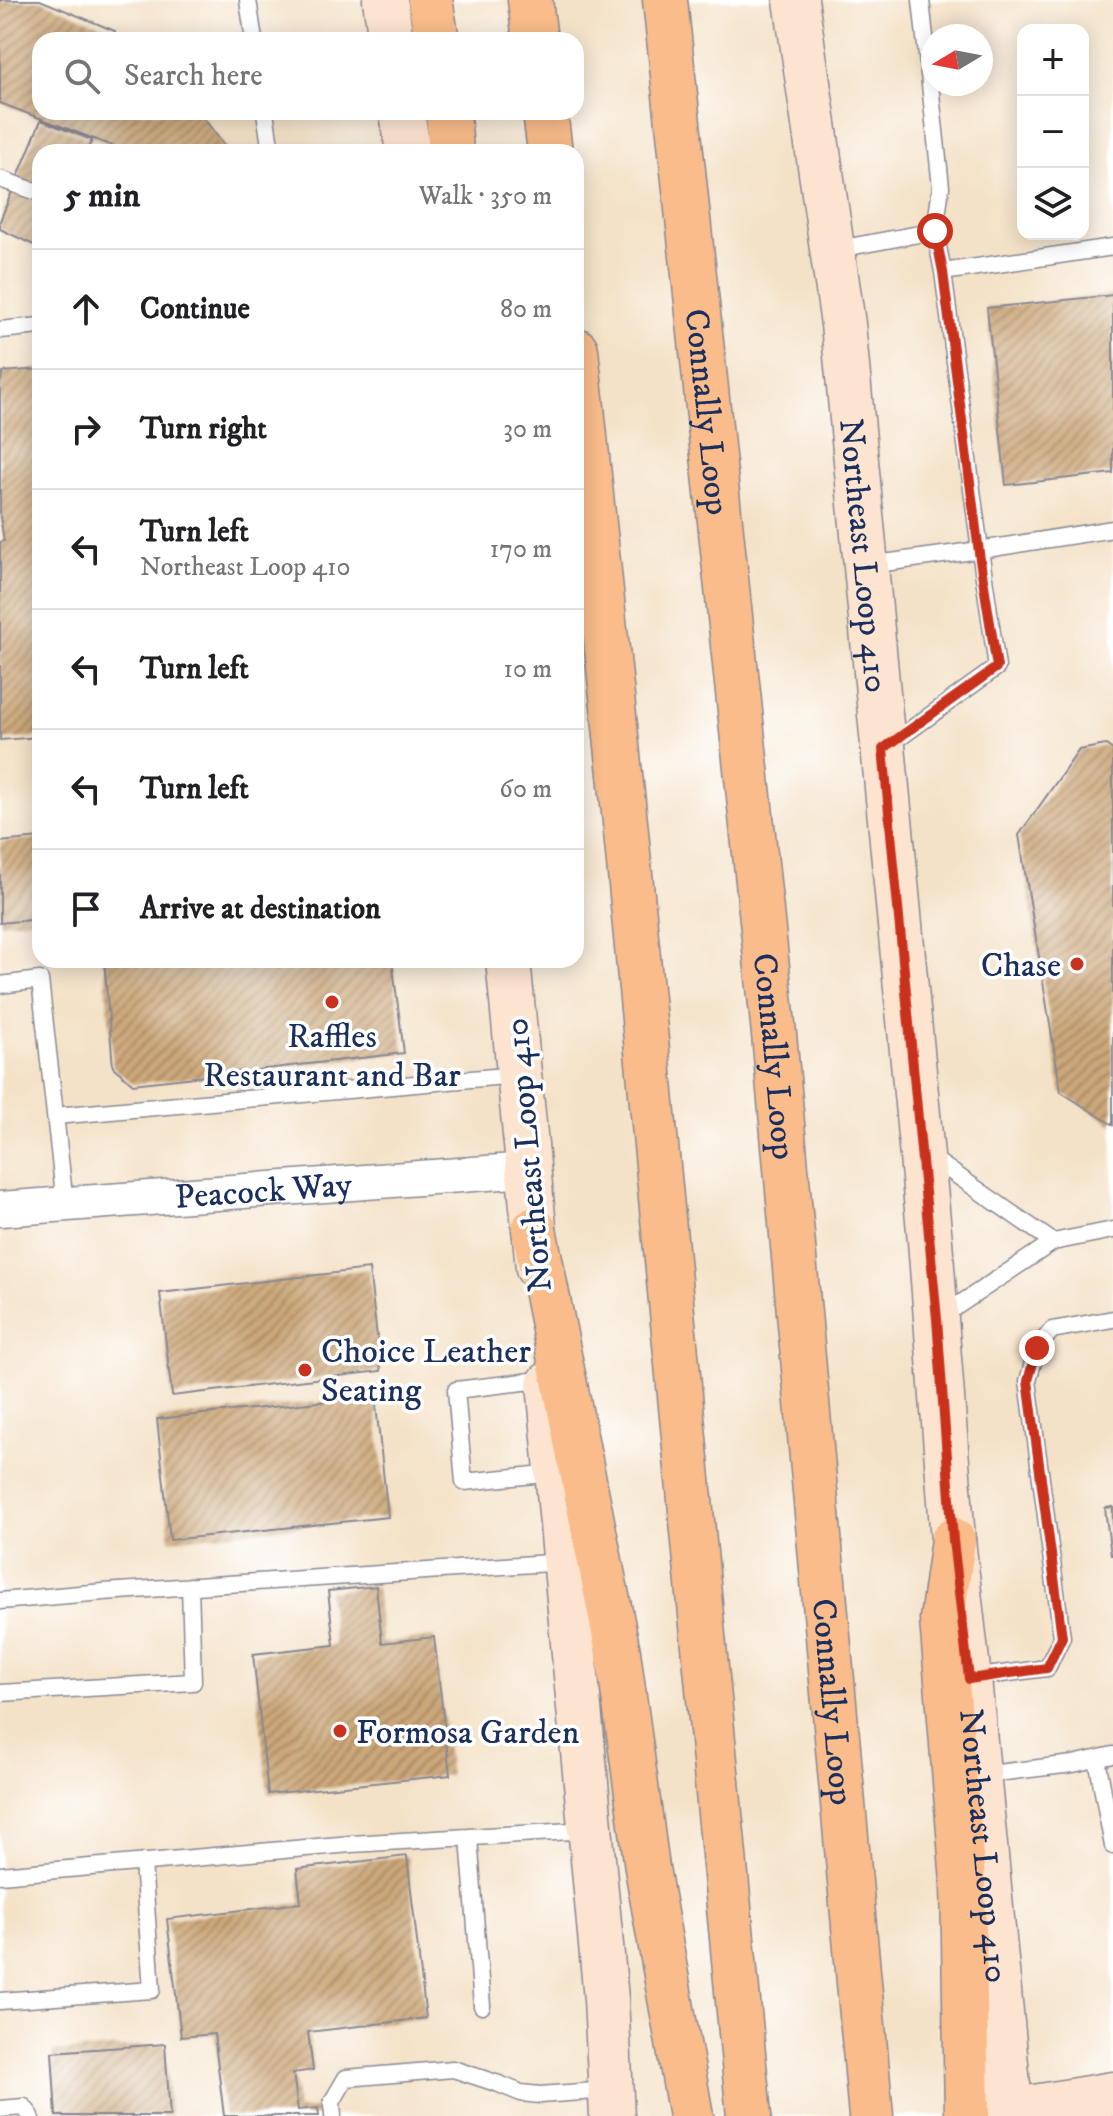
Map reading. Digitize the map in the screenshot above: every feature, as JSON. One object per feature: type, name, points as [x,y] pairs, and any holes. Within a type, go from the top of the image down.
[{"type":"highway","points":[[430,0],[436,32]]},
{"type":"highway","points":[[530,0],[534,32]]},
{"type":"highway","name":"Connally Loop","points":[[665,0],[774,1034],[871,2116]]},
{"type":"highway","points":[[449,120],[450,144]]},
{"type":"highway","points":[[546,120],[549,144]]},
{"type":"highway","points":[[584,427],[628,848],[749,2116]]},
{"type":"highway","points":[[534,1229],[556,1378],[618,1652],[647,1868],[691,2116]]},
{"type":"highway","points":[[953,1540],[942,1619],[963,1882],[967,2116]]},
{"type":"main road","points":[[385,0],[390,32]]},
{"type":"main road","name":"Northeast Loop 410","points":[[796,0],[843,324],[922,1151],[953,1540],[1011,2113]]},
{"type":"main road","points":[[403,120],[407,144]]},
{"type":"main road","name":"Northeast Loop 410","points":[[509,968],[534,1229]]},
{"type":"main road","points":[[556,1378],[557,1473],[606,1999],[610,2103]]},
{"type":"main road","points":[[1011,2113],[1113,2094]]},
{"type":"street","name":"Peacock Way","points":[[0,1209],[528,1170]]},
{"type":"lane","points":[[248,0],[253,32]]},
{"type":"lane","points":[[883,749],[997,667],[935,231],[941,187],[921,0]]},
{"type":"lane","points":[[266,120],[270,144]]},
{"type":"lane","points":[[0,179],[32,190]]},
{"type":"lane","points":[[833,250],[935,231]]},
{"type":"lane","points":[[943,272],[1113,247]]},
{"type":"lane","points":[[0,330],[32,327]]},
{"type":"lane","points":[[866,566],[1113,529]]},
{"type":"lane","points":[[0,985],[40,980],[65,1204]]},
{"type":"lane","points":[[55,1116],[519,1075]]},
{"type":"lane","points":[[922,1151],[1053,1242]]},
{"type":"lane","points":[[937,1319],[1053,1242],[1113,1230]]},
{"type":"lane","points":[[969,1679],[1047,1668],[1062,1637],[1028,1381],[1037,1348],[1052,1330],[1113,1319]]},
{"type":"lane","points":[[556,1378],[456,1390],[464,1482],[557,1473]]},
{"type":"lane","points":[[0,1601],[565,1562]]},
{"type":"lane","points":[[0,1693],[193,1682],[190,1586]]},
{"type":"lane","points":[[978,1775],[1073,1764],[1105,1757],[1113,1846]]},
{"type":"lane","points":[[0,1875],[351,1844],[591,1830]]},
{"type":"lane","points":[[469,1837],[482,2006]]},
{"type":"lane","points":[[0,2001],[152,1990],[143,1862]]},
{"type":"lane","points":[[333,2116],[332,2102],[346,2078],[453,2069],[521,2093],[610,2103]]},
{"type":"lane","points":[[0,2109],[24,2107],[31,2116]]},
{"type":"building","points":[[0,0],[40,0],[115,31],[32,32],[32,115],[0,103]]},
{"type":"building","points":[[41,120],[92,140],[90,144],[32,144],[32,244],[0,229],[0,221]]},
{"type":"building","points":[[45,120],[205,120],[223,144],[108,144]]},
{"type":"building","points":[[1113,295],[1113,473],[1006,485],[987,308]]},
{"type":"building","points":[[32,370],[32,738],[0,740],[0,542],[4,541],[0,516],[0,383],[3,372]]},
{"type":"building","name":"Chase","points":[[1106,745],[1113,750],[1113,1125],[1061,1092],[1019,835],[1079,750]]},
{"type":"building","points":[[32,839],[32,920],[0,923],[0,842]]},
{"type":"building","points":[[105,968],[393,968],[404,1053],[133,1084],[113,1067]]},
{"type":"building","points":[[369,1269],[381,1371],[172,1396],[160,1293]]},
{"type":"building","points":[[375,1396],[388,1517],[170,1540],[157,1419]]},
{"type":"building","points":[[1113,1507],[1113,1555],[1111,1555],[1105,1508]]},
{"type":"building","points":[[376,1586],[382,1643],[434,1637],[450,1775],[268,1794],[253,1654],[334,1645],[328,1591]]},
{"type":"building","points":[[407,1856],[426,2018],[308,2032],[313,2070],[293,2073],[298,2110],[318,2108],[319,2116],[224,2116],[214,2034],[181,2037],[167,1919],[301,1903],[297,1869]]},
{"type":"building","points":[[165,2044],[170,2116],[56,2116],[52,2052]]},
{"type":"place","name":"Chase","points":[[1077,964]]},
{"type":"place","name":"Raffles Restaurant and Bar","points":[[332,1002]]},
{"type":"place","name":"Choice Leather Seating","points":[[305,1370]]},
{"type":"place","name":"Formosa Garden","points":[[340,1731]]},
{"type":"route","points":[[935,231],[997,667],[883,749],[937,1319],[953,1540],[969,1679],[1047,1668],[1062,1637],[1028,1381],[1037,1348]]}]
